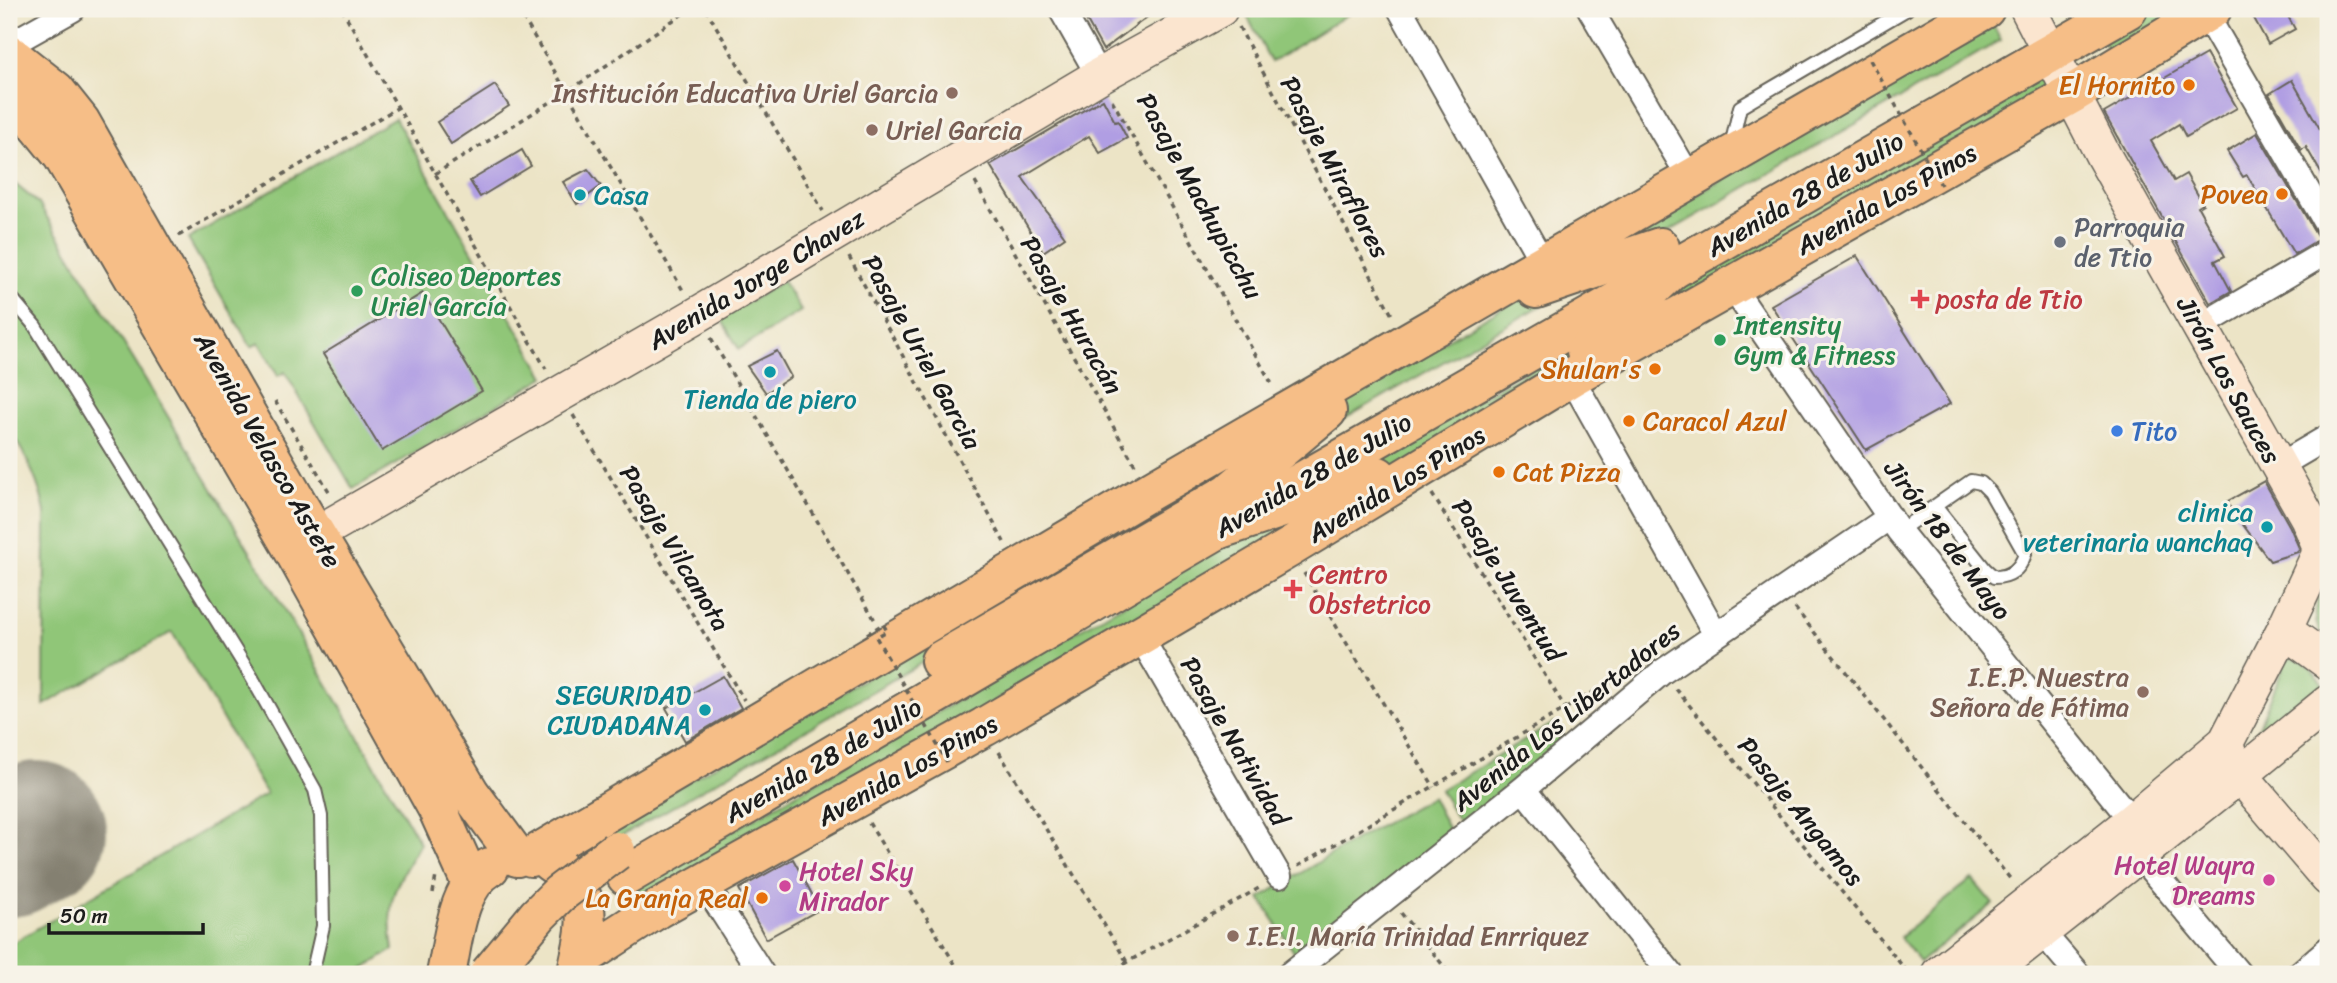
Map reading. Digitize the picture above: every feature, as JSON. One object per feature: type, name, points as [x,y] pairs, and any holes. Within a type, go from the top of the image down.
[{"type":"main road","points":[[524,857],[1983,9]]},
{"type":"main road","name":"Avenida 28 de Julio","points":[[489,974],[559,894],[621,864],[1217,530],[2077,9]]},
{"type":"main road","name":"Avenida 28 de Julio","points":[[2040,31],[2128,9]]},
{"type":"main road","name":"Avenida Los Pinos","points":[[578,967],[648,915],[984,727],[1289,548],[1571,377],[2072,94],[2208,11]]},
{"type":"main road","name":"Avenida Velasco Astete","points":[[9,54],[55,91],[80,121],[304,542],[437,808],[471,883]]},
{"type":"main road","name":"Avenida Velasco Astete","points":[[9,98],[27,112],[62,155],[304,542],[470,793],[524,857]]},
{"type":"main road","points":[[1452,318],[1667,258]]},
{"type":"main road","points":[[1491,426],[1592,347],[1667,258]]},
{"type":"main road","name":"Avenida 28 de Julio","points":[[522,974],[576,913],[599,894],[621,864],[1233,489],[1667,258]]},
{"type":"main road","points":[[1233,489],[1397,349]]},
{"type":"main road","points":[[1217,530],[1431,462]]},
{"type":"main road","points":[[446,974],[462,902],[471,883],[499,861],[524,857],[550,862],[567,873],[578,887],[587,915],[578,967]]},
{"type":"street","points":[[9,42],[25,36],[47,15],[73,9]]},
{"type":"street","points":[[1062,9],[1099,76]]},
{"type":"street","points":[[1400,9],[1544,265]]},
{"type":"street","points":[[1590,9],[1691,180]]},
{"type":"street","points":[[2208,11],[2328,226]]},
{"type":"street","name":"Avenida Jorge Chavez","points":[[304,542],[836,233],[1099,76],[1228,15]]},
{"type":"street","name":"Jirón Los Sauces","points":[[2040,31],[2199,327],[2315,533],[2321,562]]},
{"type":"street","points":[[2199,327],[2328,251]]},
{"type":"street","name":"Jirón 18 de Mayo","points":[[1731,285],[1894,524],[2132,821]]},
{"type":"street","points":[[1571,377],[1710,624]]},
{"type":"street","points":[[2277,467],[2328,437]]},
{"type":"street","name":"Avenida Los Libertadores","points":[[1290,974],[1389,898],[1662,672],[1781,591],[1894,524]]},
{"type":"street","points":[[1988,974],[2035,917],[2132,821],[2226,742],[2321,562]]},
{"type":"street","points":[[2284,630],[2327,663]]},
{"type":"street","name":"Pasaje Natividad","points":[[1140,636],[1279,876]]},
{"type":"street","points":[[1939,974],[2139,855],[2328,703]]},
{"type":"street","points":[[2226,742],[2241,775],[2328,878]]},
{"type":"street","points":[[1523,789],[1671,974]]},
{"type":"street","points":[[2139,855],[2239,974]]},
{"type":"street","points":[[704,883],[762,974]]},
{"type":"street","points":[[2035,917],[2078,974]]},
{"type":"street","points":[[2299,974],[2328,949]]},
{"type":"lane","points":[[1728,159],[1740,107],[1907,9]]},
{"type":"lane","points":[[9,295],[35,326],[251,676],[315,790],[321,816],[323,926],[312,974]]},
{"type":"lane","points":[[1894,524],[1935,506],[1971,481],[1981,483],[1990,492],[2025,554],[2021,566],[2006,577],[1994,578],[1935,506]]},
{"type":"path","name":"Pasaje Vilcanota","points":[[342,9],[560,394],[758,723]]},
{"type":"path","points":[[435,174],[567,92],[690,9]]},
{"type":"path","name":"Pasaje Uriel Garcia","points":[[706,9],[836,233],[1019,569]]},
{"type":"path","name":"Pasaje Miraflores","points":[[1228,15],[1397,349]]},
{"type":"path","points":[[1870,60],[1941,185]]},
{"type":"path","name":"Pasaje Machupicchu","points":[[1099,76],[1288,413]]},
{"type":"path","points":[[180,235],[397,108]]},
{"type":"path","name":"Pasaje Huracán","points":[[961,158],[1150,491]]},
{"type":"path","name":"Pasaje Juventud","points":[[1431,462],[1566,709]]},
{"type":"path","points":[[1289,548],[1434,787]]},
{"type":"path","points":[[1781,591],[2035,917]]},
{"type":"path","points":[[867,634],[883,624],[887,631],[876,637],[947,762]]},
{"type":"path","name":"Pasaje Angamos","points":[[1662,672],[1909,974]]},
{"type":"path","points":[[1106,974],[1614,681]]},
{"type":"path","points":[[984,727],[1127,962]]},
{"type":"path","points":[[855,801],[961,974]]},
{"type":"path","points":[[1389,898],[1450,974]]},
{"type":"green space","points":[[1259,9],[1349,9],[1350,13],[1271,62],[1247,16]]},
{"type":"green space","points":[[2154,9],[2188,9],[2110,54],[2101,39]]},
{"type":"green space","points":[[1992,23],[2001,40],[615,840],[606,829]]},
{"type":"green space","points":[[2036,76],[2046,93],[641,906],[632,889]]},
{"type":"green space","name":"Coliseo Deportes Uriel García","points":[[395,118],[545,377],[353,489],[285,372],[278,376],[259,343],[251,347],[188,239]]},
{"type":"green space","points":[[9,179],[39,204],[263,573],[420,843],[398,882],[391,904],[393,950],[356,974],[9,974],[9,945],[266,794],[172,632],[44,705],[45,512],[31,469],[9,429]]},
{"type":"green space","points":[[783,281],[801,311],[739,349],[721,319]]},
{"type":"green space","points":[[2328,582],[2328,644],[2318,629],[2316,613],[2319,598]]},
{"type":"green space","points":[[2291,658],[2308,665],[2328,692],[2252,743],[2286,661]]},
{"type":"green space","points":[[1554,723],[1565,739],[1461,824],[1440,790]]},
{"type":"green space","points":[[1432,797],[1451,834],[1296,955],[1260,898]]},
{"type":"green space","points":[[1972,879],[1993,904],[1920,962],[1900,937]]},
{"type":"building","points":[[1080,9],[1158,9],[1103,50]]},
{"type":"building","points":[[2249,9],[2284,9],[2295,29],[2268,44]]},
{"type":"building","points":[[2206,54],[2237,108],[2186,137],[2179,124],[2151,141],[2174,181],[2186,174],[2203,204],[2198,207],[2225,256],[2215,261],[2231,291],[2210,303],[2104,113]]},
{"type":"building","points":[[2292,80],[2328,143],[2328,185],[2306,147],[2301,150],[2269,94]]},
{"type":"building","points":[[495,85],[509,106],[451,144],[437,122]]},
{"type":"building","points":[[1103,99],[1127,138],[1100,153],[1089,136],[1022,177],[1065,237],[1043,252],[990,165]]},
{"type":"building","points":[[2257,133],[2319,239],[2294,254],[2247,175],[2243,177],[2227,151]]},
{"type":"building","points":[[522,150],[531,166],[480,197],[470,181]]},
{"type":"building","name":"Casa","points":[[588,169],[601,186],[577,204],[563,182]]},
{"type":"building","points":[[1857,256],[1950,404],[1866,450],[1771,305]]},
{"type":"building","points":[[423,293],[482,391],[382,451],[323,354]]},
{"type":"building","name":"Tienda de piero","points":[[777,351],[791,377],[766,393],[747,366]]},
{"type":"building","name":"clinica veterinaria wanchaq","points":[[2264,481],[2299,548],[2298,552],[2270,561],[2226,502]]},
{"type":"building","name":"SEGURIDAD CIUDADANA","points":[[723,676],[741,708],[685,741],[666,708]]},
{"type":"building","points":[[793,859],[820,909],[766,939],[739,889]]},
{"type":"runway","points":[[9,847],[37,831]]},
{"type":"place","name":"El Hornito","points":[[2189,85]]},
{"type":"place","name":"Institución Educativa Uriel Garcia","points":[[952,93]]},
{"type":"place","name":"Uriel Garcia","points":[[872,130]]},
{"type":"place","name":"Povea","points":[[2282,194]]},
{"type":"place","name":"Casa","points":[[580,195]]},
{"type":"place","name":"Parroquia de Ttio","points":[[2060,242]]},
{"type":"place","name":"Coliseo Deportes Uriel García","points":[[357,291]]},
{"type":"place","name":"posta de Ttio","points":[[1920,299]]},
{"type":"place","name":"Intensity Gym & Fitness","points":[[1720,340]]},
{"type":"place","name":"Shulan's","points":[[1655,369]]},
{"type":"place","name":"Tienda de piero","points":[[770,372]]},
{"type":"place","name":"Caracol Azul","points":[[1629,421]]},
{"type":"place","name":"Tito","points":[[2117,431]]},
{"type":"place","name":"Cat Pizza","points":[[1499,472]]},
{"type":"place","name":"clinica veterinaria wanchaq","points":[[2267,527]]},
{"type":"place","name":"Centro Obstetrico","points":[[1293,589]]},
{"type":"place","name":"I.E.P. Nuestra Señora de Fátima","points":[[2143,692]]},
{"type":"place","name":"SEGURIDAD CIUDADANA","points":[[705,710]]},
{"type":"place","name":"Hotel Wayra Dreams","points":[[2269,880]]},
{"type":"place","name":"Hotel Sky Mirador","points":[[785,886]]},
{"type":"place","name":"La Granja Real","points":[[762,898]]},
{"type":"place","name":"I.E.I. María Trinidad Enrriquez","points":[[1233,936]]}]
